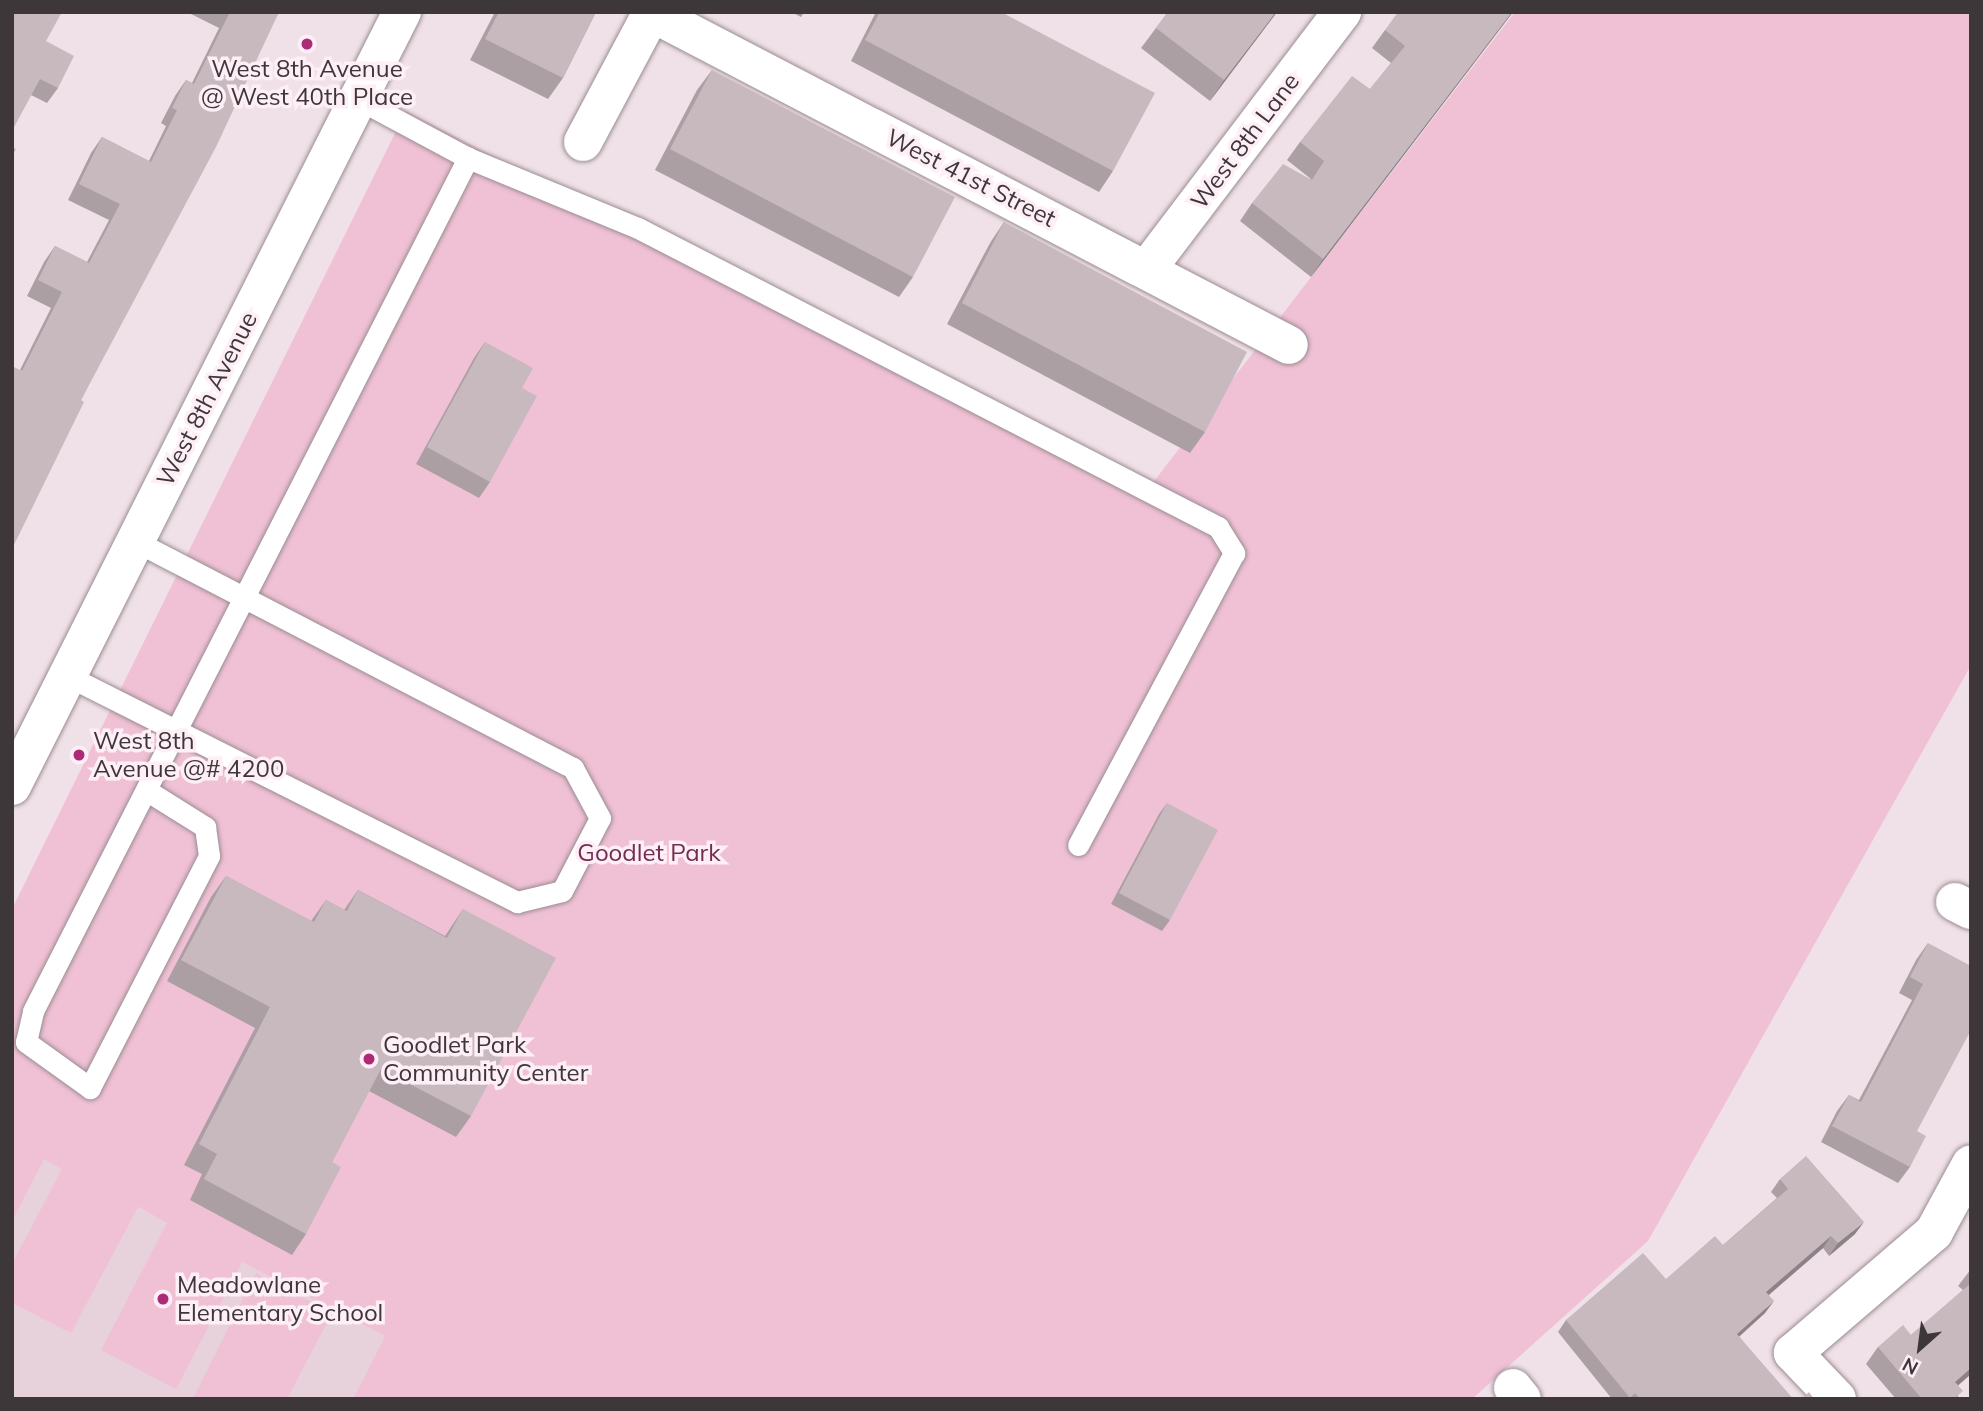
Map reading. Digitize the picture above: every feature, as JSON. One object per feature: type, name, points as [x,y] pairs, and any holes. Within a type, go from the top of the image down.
[{"type":"street","name":"West 8th Avenue","points":[[12,786],[402,12]]},
{"type":"street","name":"West 41st Street","points":[[652,12],[1289,345]]},
{"type":"street","points":[[583,142],[652,12]]},
{"type":"street","name":"West 8th Lane","points":[[1147,269],[1342,12]]},
{"type":"street","points":[[1836,1399],[1793,1353],[1934,1232],[1971,1164]]},
{"type":"lane","points":[[358,99],[468,158],[638,228],[1218,527],[1234,553],[1078,845]]},
{"type":"lane","points":[[146,790],[205,827],[209,856],[90,1088],[26,1042],[33,1011],[468,158]]},
{"type":"lane","points":[[68,676],[517,902],[562,891],[600,818],[573,768],[135,541]]},
{"type":"shaded area","name":"Meadowlane Elementary School","points":[[12,1142],[385,1336],[353,1399],[12,1399]]},
{"type":"green space","name":"Goodlet Park","points":[[1515,12],[1971,12],[1971,665],[1648,1241],[1472,1399],[353,1399],[385,1336],[242,1262],[176,1389],[101,1350],[167,1223],[138,1207],[71,1333],[12,1303],[12,1264],[62,1169],[44,1159],[12,1221],[12,909],[406,111],[1145,493]]},
{"type":"green space","points":[[256,1273],[332,1313],[287,1399],[193,1399]]},
{"type":"building","points":[[12,12],[62,12],[46,41],[74,56],[58,88],[40,79],[12,131]]},
{"type":"building","points":[[230,12],[279,12],[216,147],[81,400],[84,402],[12,549],[12,366],[22,371],[62,292],[38,280],[55,246],[89,263],[120,204],[79,184],[102,137],[151,162],[177,110],[172,108],[186,80],[194,84]]},
{"type":"building","points":[[499,12],[596,12],[563,78],[485,39]]},
{"type":"building","points":[[880,12],[1001,12],[1155,93],[1113,171],[865,40]]},
{"type":"building","points":[[1168,12],[1276,12],[1224,80],[1156,28]]},
{"type":"building","points":[[1398,12],[1512,12],[1323,259],[1252,203],[1283,164],[1312,180],[1324,161],[1300,142],[1352,76],[1370,89],[1405,46],[1385,30]]},
{"type":"building","points":[[712,70],[955,197],[913,277],[670,149]]},
{"type":"building","points":[[1004,222],[1247,352],[1205,432],[962,303]]},
{"type":"building","points":[[485,342],[533,368],[522,388],[537,396],[490,482],[427,447]]},
{"type":"building","points":[[1167,803],[1218,830],[1170,920],[1119,893]]},
{"type":"building","name":"Goodlet Park Community Center","points":[[226,876],[314,922],[326,900],[347,911],[358,890],[447,938],[463,909],[556,958],[471,1116],[381,1069],[332,1162],[341,1167],[306,1234],[204,1179],[217,1154],[199,1144],[270,1007],[181,960]]},
{"type":"building","points":[[1928,943],[1971,966],[1971,1030],[1917,1131],[1926,1136],[1910,1167],[1832,1126],[1849,1095],[1861,1102],[1923,984],[1910,977]]},
{"type":"building","points":[[1806,1156],[1864,1222],[1838,1243],[1831,1236],[1766,1292],[1774,1301],[1737,1334],[1793,1399],[1640,1399],[1635,1393],[1630,1398],[1566,1320],[1643,1253],[1666,1279],[1715,1236],[1723,1245],[1788,1189],[1780,1179]]},
{"type":"building","points":[[1971,1283],[1971,1368],[1955,1382],[1963,1391],[1954,1399],[1922,1399],[1878,1347],[1903,1325],[1911,1335]]},
{"type":"building","points":[[1809,1392],[1814,1399],[1801,1399]]},
{"type":"place","name":"West 8th Avenue @ West 40th Place","points":[[307,44]]},
{"type":"place","name":"West 8th Avenue @# 4200","points":[[79,755]]},
{"type":"place","name":"Goodlet Park Community Center","points":[[369,1059]]},
{"type":"place","name":"Meadowlane Elementary School","points":[[163,1299]]}]
